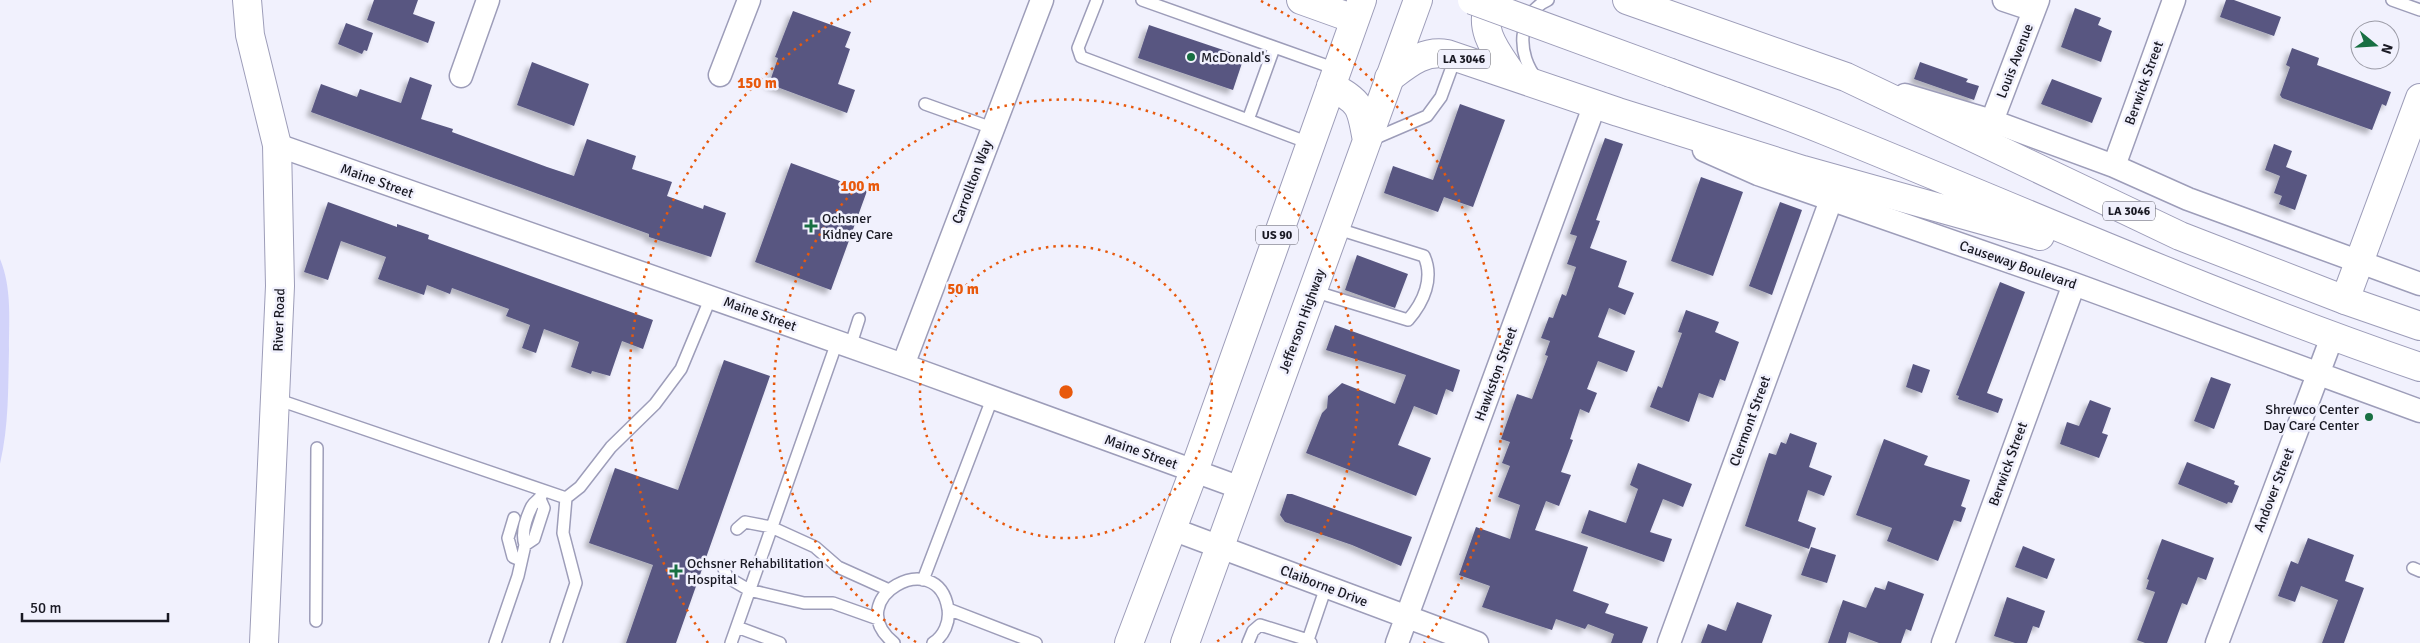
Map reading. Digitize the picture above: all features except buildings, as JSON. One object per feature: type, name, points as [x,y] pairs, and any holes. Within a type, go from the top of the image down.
[{"type":"main road","name":"River Road","points":[[247,0],[250,35],[277,145],[280,286],[264,643]]},
{"type":"main road","points":[[1301,0],[1358,10]]},
{"type":"main road","name":"Jefferson Highway","points":[[1185,643],[1418,0]]},
{"type":"main road","points":[[1472,0],[1824,130],[2152,267]]},
{"type":"main road","points":[[1490,0],[1485,19],[1486,29],[1493,46],[1513,76]]},
{"type":"main road","name":"LA 3046","points":[[1627,0],[1846,77],[2180,236],[2345,300],[2420,326]]},
{"type":"main road","name":"US 90","points":[[1129,643],[1194,471],[1309,143],[1358,10]]},
{"type":"main road","name":"LA 3046","points":[[1389,78],[1416,58],[1428,53],[1436,52],[1456,56],[1606,108],[1802,170],[2152,267],[2332,336],[2420,367]]},
{"type":"main road","points":[[1333,77],[1361,108],[1367,141]]},
{"type":"main road","points":[[2345,300],[2420,98]]},
{"type":"main road","points":[[1146,599],[1149,643]]},
{"type":"street","points":[[461,76],[488,0]]},
{"type":"street","points":[[720,75],[749,0]]},
{"type":"street","name":"Carrollton Way","points":[[903,365],[1042,0]]},
{"type":"street","points":[[2004,0],[2036,5]]},
{"type":"street","name":"Berwick Street","points":[[2114,166],[2174,0]]},
{"type":"street","name":"Louis Avenue","points":[[1992,121],[2036,5]]},
{"type":"street","points":[[1846,77],[1992,121],[2114,166],[2188,200],[2420,284]]},
{"type":"street","name":"Causeway Boulevard","points":[[1606,108],[1758,174],[2074,284],[2420,411]]},
{"type":"street","name":"Hawkston Street","points":[[1397,643],[1606,108]]},
{"type":"street","name":"Maine Street","points":[[277,145],[903,365],[1241,488]]},
{"type":"street","name":"Clermont Street","points":[[1669,643],[1831,200]]},
{"type":"street","name":"Berwick Street","points":[[1942,643],[2074,284]]},
{"type":"street","name":"Andover Street","points":[[2217,643],[2332,336]]},
{"type":"street","name":"Claiborne Drive","points":[[1172,529],[1476,643]]},
{"type":"lane","points":[[1096,0],[1078,48],[1081,57],[1309,143]]},
{"type":"lane","points":[[1142,0],[1274,48],[1333,77]]},
{"type":"lane","points":[[1543,85],[1532,73],[1526,61],[1522,38],[1530,16],[1537,6],[1548,0]]},
{"type":"lane","points":[[2392,0],[2420,10]]},
{"type":"lane","points":[[1248,120],[1274,48]]},
{"type":"lane","points":[[1367,141],[1427,116],[1441,97],[1456,56]]},
{"type":"lane","points":[[925,104],[992,128]]},
{"type":"lane","points":[[1313,291],[1408,320],[1417,309],[1426,288],[1430,269],[1424,256],[1335,228]]},
{"type":"lane","points":[[276,400],[542,495],[566,498],[580,487],[611,447],[656,404],[681,369],[711,297]]},
{"type":"lane","points":[[731,643],[771,527],[843,344],[858,319]]},
{"type":"lane","points":[[923,580],[992,398]]},
{"type":"lane","points":[[316,622],[317,448]]},
{"type":"lane","points":[[495,643],[518,576],[520,560],[525,546],[522,536],[533,504],[542,495]]},
{"type":"lane","points":[[556,643],[576,583],[563,533],[566,498]]},
{"type":"lane","points":[[514,518],[508,538],[513,557],[520,560]]},
{"type":"lane","points":[[737,529],[745,522],[771,527],[815,547],[838,567],[888,590]]},
{"type":"lane","points":[[723,566],[727,577],[750,590],[804,603],[833,603],[878,619]]},
{"type":"lane","points":[[894,643],[884,634],[878,619],[882,598],[888,590],[899,582],[911,578],[923,580],[941,592],[948,609],[947,623],[936,642]]},
{"type":"lane","points":[[1248,643],[1253,631],[1260,625],[1309,641],[1326,586]]},
{"type":"lane","points":[[948,609],[1036,643]]},
{"type":"lane","points":[[737,627],[780,643]]},
{"type":"water","points":[[0,259],[8,293],[9,316],[8,407],[0,464]]},
{"type":"place","name":"McDonald's","points":[[1191,57]]},
{"type":"place","name":"Ochsner Kidney Care","points":[[811,226]]},
{"type":"place","name":"Shrewco Center Day Care Center","points":[[2369,417]]},
{"type":"place","name":"Ochsner Rehabilitation Hospital","points":[[676,571]]}]
